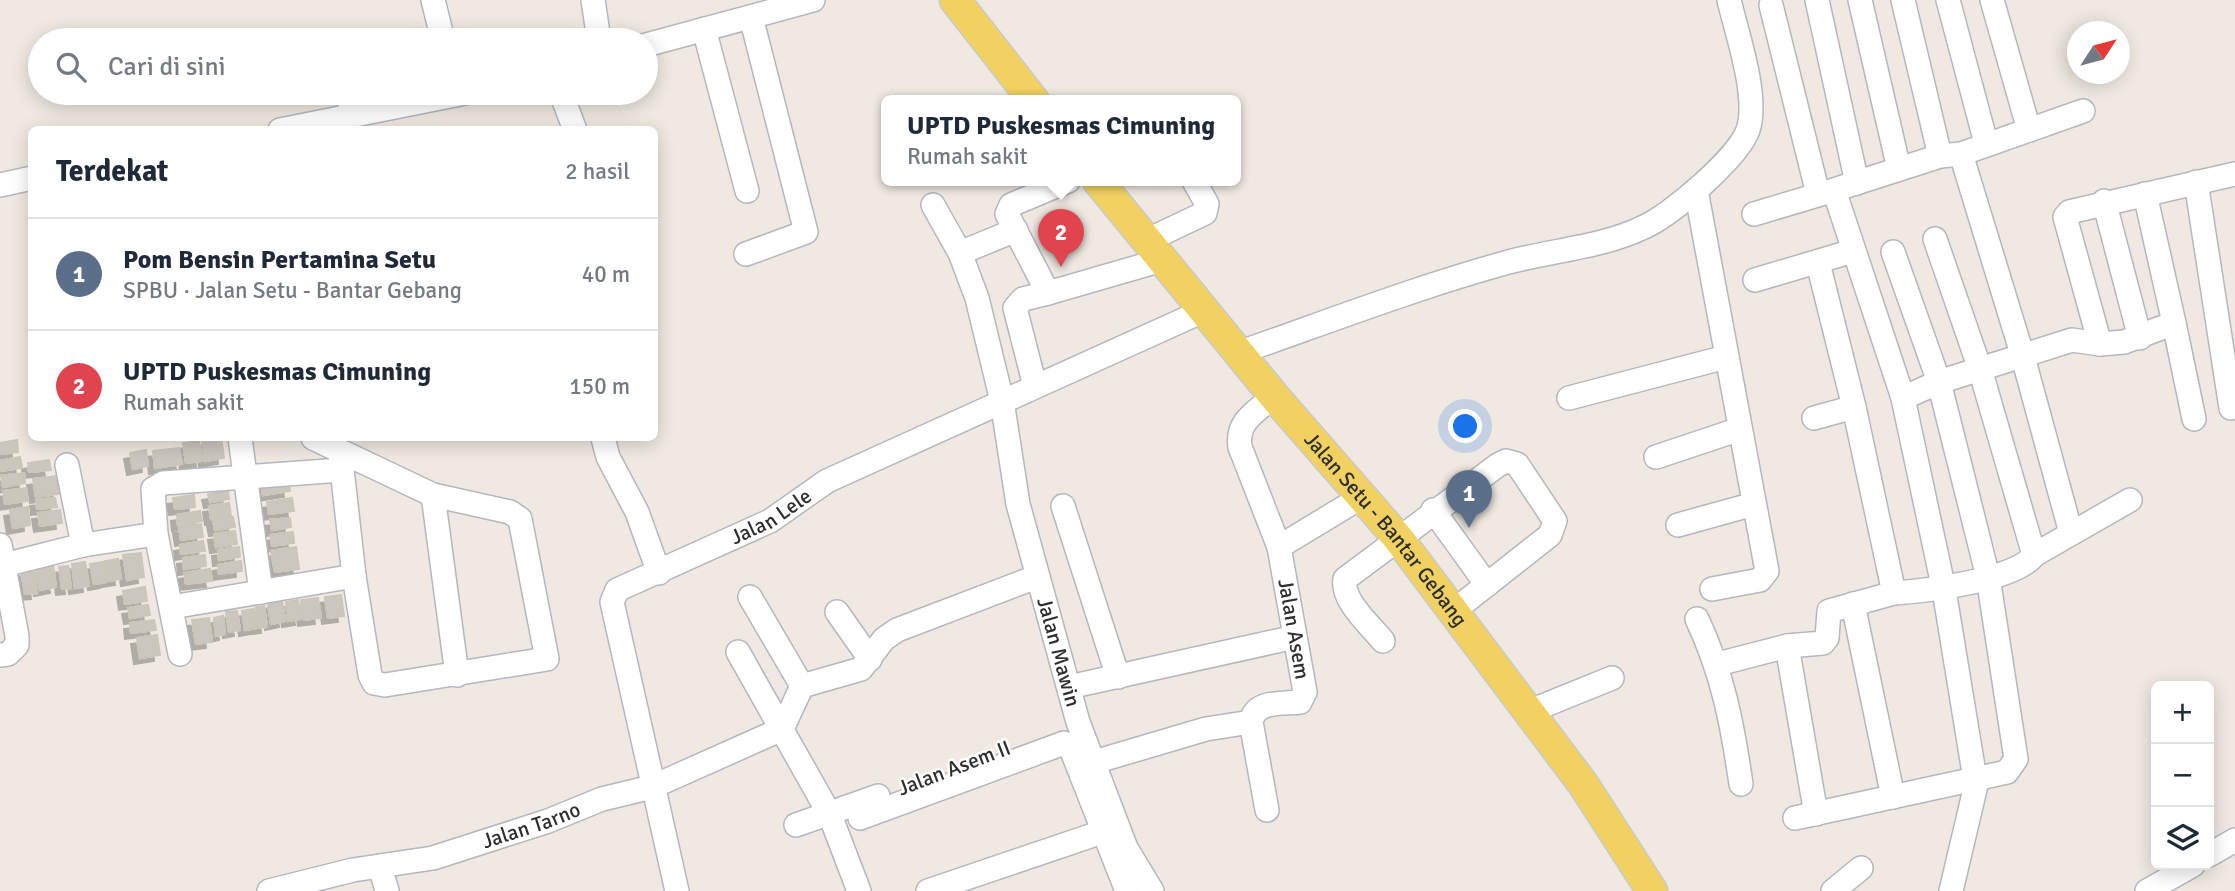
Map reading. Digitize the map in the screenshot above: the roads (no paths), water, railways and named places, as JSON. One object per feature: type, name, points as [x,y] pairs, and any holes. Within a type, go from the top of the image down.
[{"type":"main road","points":[[955,0],[1029,95]]},
{"type":"main road","name":"Jalan Setu - Bantar Gebang","points":[[1102,186],[1274,396],[1398,538],[1451,613],[1583,784],[1652,891]]},
{"type":"street","points":[[433,0],[440,28]]},
{"type":"street","points":[[593,0],[597,28]]},
{"type":"street","points":[[658,42],[813,0]]},
{"type":"street","points":[[1238,352],[1452,279],[1508,262],[1564,252],[1645,227],[1696,190],[1742,142],[1751,117],[1750,94],[1729,0]]},
{"type":"street","points":[[1817,0],[1857,183]]},
{"type":"street","points":[[1860,0],[1899,169]]},
{"type":"street","points":[[1903,0],[1950,155],[2023,357],[2071,533]]},
{"type":"street","points":[[1948,0],[1986,143]]},
{"type":"street","points":[[1992,0],[2029,130]]},
{"type":"street","points":[[1771,5],[1826,192],[1853,251],[1903,398],[1944,590],[1975,779],[1951,891]]},
{"type":"street","points":[[746,254],[806,232],[751,17]]},
{"type":"street","points":[[704,29],[747,191]]},
{"type":"street","points":[[350,105],[353,115]]},
{"type":"street","points":[[299,126],[403,105]]},
{"type":"street","points":[[566,105],[573,126]]},
{"type":"street","points":[[1754,214],[1950,155],[2083,111]]},
{"type":"street","points":[[2100,344],[2065,216],[2075,209],[2104,201],[2235,174]]},
{"type":"street","points":[[0,185],[28,179]]},
{"type":"street","points":[[2196,182],[2231,408]]},
{"type":"street","points":[[1048,293],[1007,214],[1011,205],[1056,186]]},
{"type":"street","points":[[1035,386],[1015,308],[1023,299],[1048,293],[1154,250],[1205,213],[1208,204],[1197,186]]},
{"type":"street","points":[[1696,190],[1767,571],[1765,577],[1712,589]]},
{"type":"street","points":[[2145,194],[2194,419]]},
{"type":"street","points":[[2104,201],[2140,338]]},
{"type":"street","name":"Jalan Mawin","points":[[933,205],[960,253],[977,298],[1002,401],[1018,504],[1091,763],[1126,848],[1152,891]]},
{"type":"street","points":[[960,253],[1016,230]]},
{"type":"street","points":[[1935,239],[1980,369],[2034,555]]},
{"type":"street","points":[[1755,280],[1853,251]]},
{"type":"street","points":[[1787,646],[1805,816],[2007,772],[2016,759],[1988,576],[1939,382],[1893,252]]},
{"type":"street","points":[[1818,263],[1854,407],[1894,593]]},
{"type":"street","name":"Jalan Lele","points":[[677,891],[612,602],[617,590],[769,521],[827,481],[1203,311]]},
{"type":"street","points":[[1903,398],[1939,382],[2072,340],[2100,344],[2140,338],[2174,323]]},
{"type":"street","points":[[1569,398],[1726,357]]},
{"type":"street","name":"Jalan Asem","points":[[1251,722],[1252,714],[1260,706],[1300,702],[1304,697],[1279,547],[1238,433],[1241,425],[1274,396]]},
{"type":"street","points":[[1814,418],[1854,407]]},
{"type":"street","points":[[1656,457],[1740,429]]},
{"type":"street","points":[[240,441],[261,592]]},
{"type":"street","points":[[317,441],[341,461],[433,495],[510,512],[520,519],[547,659],[385,685],[374,683],[370,675],[354,576],[341,461]]},
{"type":"street","points":[[604,441],[608,457],[637,512],[659,573]]},
{"type":"street","points":[[180,654],[156,534],[153,489],[163,483],[246,475],[341,461]]},
{"type":"street","points":[[1382,641],[1344,586],[1345,579],[1433,510],[1498,465],[1506,461],[1517,464],[1555,521],[1555,528],[1550,535],[1451,613]]},
{"type":"street","points":[[66,465],[83,545]]},
{"type":"street","points":[[433,495],[457,675]]},
{"type":"street","points":[[1279,547],[1363,496]]},
{"type":"street","points":[[1718,664],[1787,646],[1825,642],[1829,611],[1894,593],[1944,590],[2025,565],[2034,555],[2130,500]]},
{"type":"street","points":[[1678,525],[1754,503]]},
{"type":"street","points":[[1063,506],[1118,677]]},
{"type":"street","points":[[1433,510],[1486,585]]},
{"type":"street","points":[[0,655],[8,654],[17,645],[1,558],[156,534]]},
{"type":"street","points":[[172,607],[354,576]]},
{"type":"street","points":[[782,729],[802,686],[861,668],[884,639],[897,630],[1037,577]]},
{"type":"street","points":[[750,597],[802,686]]},
{"type":"street","points":[[1853,604],[1893,797]]},
{"type":"street","points":[[836,612],[870,659]]},
{"type":"street","points":[[1697,619],[1718,664],[1741,784]]},
{"type":"street","points":[[1069,687],[1294,637]]},
{"type":"street","points":[[738,652],[830,815],[859,891]]},
{"type":"street","points":[[1528,712],[1612,678]]},
{"type":"street","name":"Jalan Asem II","points":[[796,825],[830,815],[1078,722]]},
{"type":"street","points":[[1091,763],[1206,729],[1251,722],[1267,810]]},
{"type":"street","name":"Jalan Tarno","points":[[269,891],[380,866],[433,858],[548,821],[602,799],[652,787],[782,729]]},
{"type":"street","points":[[860,818],[1064,743],[1070,746],[1127,891]]},
{"type":"street","points":[[928,891],[1102,832]]},
{"type":"street","points":[[2214,852],[2235,840]]},
{"type":"street","points":[[380,866],[387,891]]},
{"type":"street","points":[[1833,891],[1861,868]]},
{"type":"street","points":[[2147,891],[2184,870]]},
{"type":"place","name":"UPTD Puskesmas Cimuning","points":[[1061,267]]},
{"type":"place","name":"Pom Bensin Pertamina Setu","points":[[1469,528]]}]
